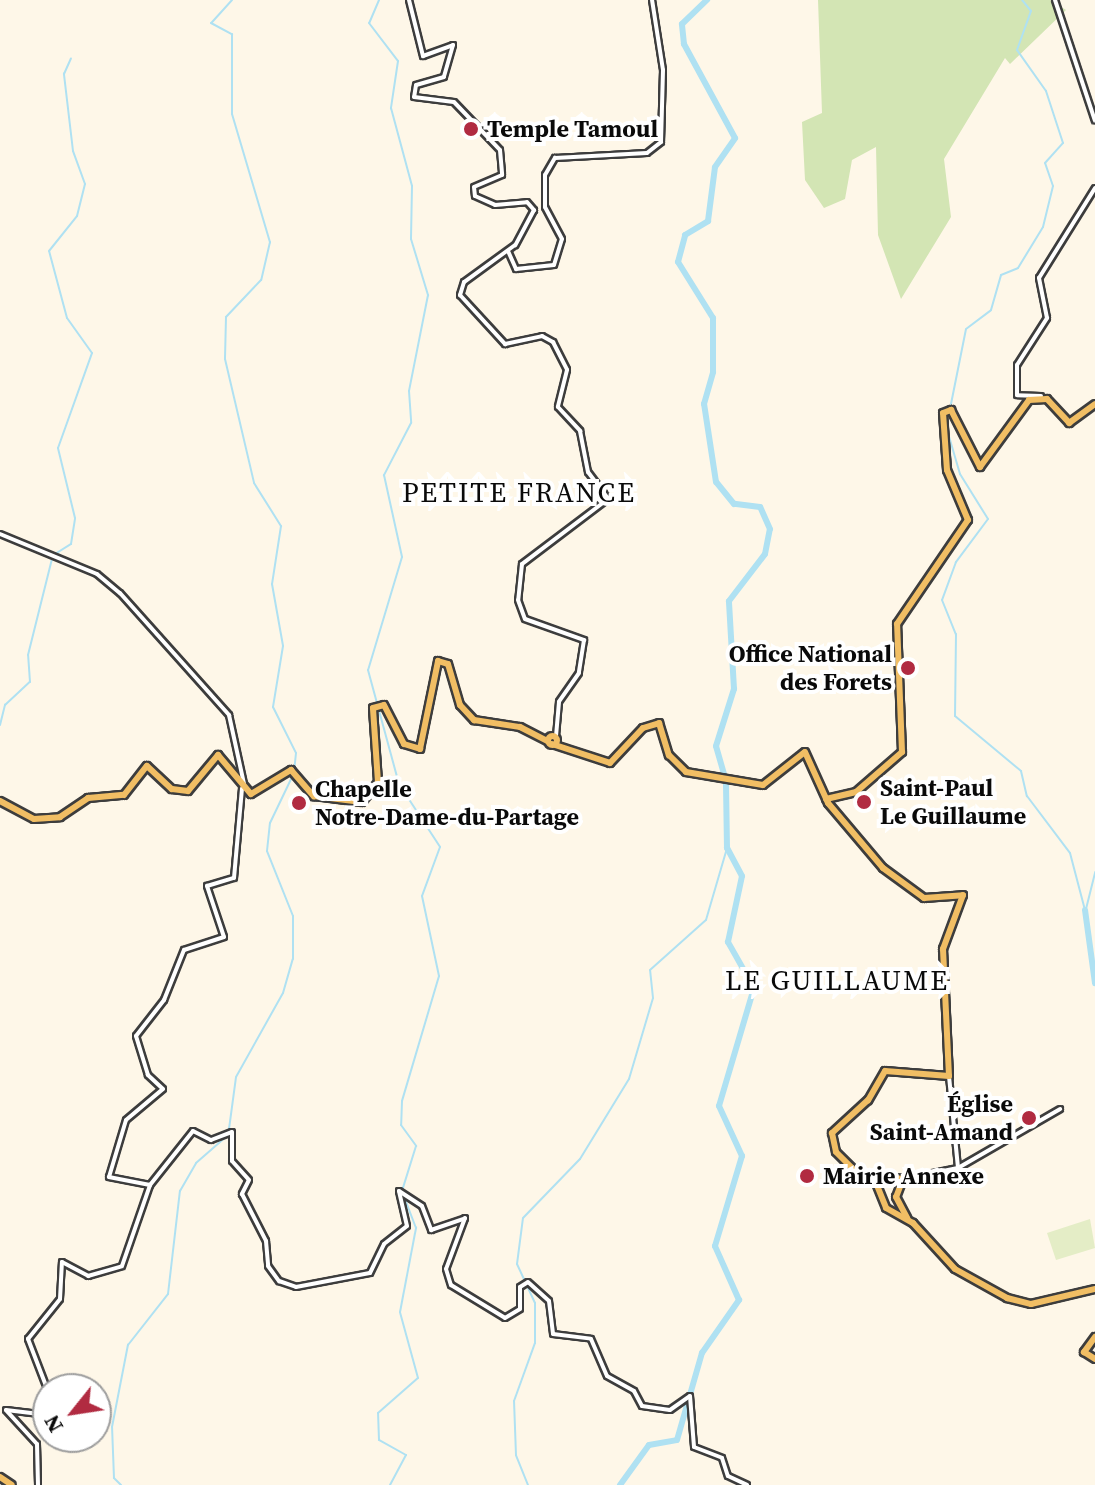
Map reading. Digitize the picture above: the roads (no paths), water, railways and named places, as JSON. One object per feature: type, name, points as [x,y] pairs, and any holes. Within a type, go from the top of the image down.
[{"type":"main road","points":[[826,799],[856,792],[901,755],[897,624],[968,520],[947,470],[943,413],[951,410],[971,458],[984,466],[1021,407],[1041,396],[1069,423],[1095,404]]},
{"type":"main road","points":[[0,801],[34,819],[60,817],[88,798],[124,795],[147,766],[172,789],[188,791],[215,755],[227,760],[242,788],[260,794],[291,770],[299,775],[308,791],[333,804],[370,798],[378,782],[373,708],[384,705],[404,744],[420,749],[438,661],[448,664],[460,705],[474,720],[552,739],[610,763],[643,728],[659,723],[673,762],[712,780],[773,782],[805,752],[826,799],[883,868],[919,895],[963,895],[943,949],[949,1076],[902,1077],[888,1070],[868,1100],[837,1123],[836,1152],[874,1178],[903,1179],[896,1197],[907,1218],[955,1269],[1019,1303],[1095,1289]]},
{"type":"main road","points":[[874,1178],[886,1208],[907,1218]]},
{"type":"main road","points":[[1095,1337],[1084,1352],[1095,1359]]},
{"type":"main road","points":[[0,1477],[12,1485]]},
{"type":"street","points":[[409,0],[423,56],[453,45],[444,77],[416,85],[414,97],[454,102],[500,150],[502,175],[474,187],[475,196],[533,207],[508,251],[464,282],[460,295],[505,344],[542,336],[553,342],[567,370],[558,407],[580,431],[588,472],[608,499],[522,564],[518,600],[525,619],[584,640],[579,673],[559,702],[552,739]]},
{"type":"street","points":[[508,251],[516,269],[554,265],[562,239],[545,196],[555,158],[647,153],[661,142],[663,70],[652,0]]},
{"type":"street","points":[[1055,0],[1095,121]]},
{"type":"street","points":[[1041,396],[1017,395],[1017,365],[1047,318],[1039,278],[1095,188]]},
{"type":"street","points":[[0,534],[97,574],[120,593],[229,715],[244,772],[234,878],[207,886],[224,937],[184,950],[164,1000],[136,1036],[148,1075],[163,1089],[126,1120],[109,1177],[150,1185]]},
{"type":"street","points":[[949,1076],[958,1168]]},
{"type":"street","points":[[903,1179],[958,1168],[1060,1109]]},
{"type":"street","points":[[41,1373],[28,1339],[60,1299],[62,1262],[85,1276],[122,1266],[150,1185],[193,1131],[211,1140],[232,1132],[232,1161],[249,1180],[242,1194],[263,1231],[268,1266],[279,1281],[296,1287],[370,1273],[384,1244],[407,1226],[399,1191],[422,1206],[431,1230],[465,1218],[446,1269],[451,1285],[505,1318],[520,1309],[520,1287],[528,1282],[549,1301],[553,1334],[591,1339],[607,1376],[634,1391],[642,1406],[670,1410],[690,1396],[694,1447],[722,1458],[728,1476],[747,1485]]},
{"type":"street","points":[[32,1413],[6,1410],[32,1439]]},
{"type":"street","points":[[37,1453],[38,1485]]},
{"type":"waterway","points":[[232,0],[211,23],[232,34],[232,114],[270,242],[261,280],[226,317],[225,359],[254,483],[281,526],[272,584],[283,646],[273,707],[296,753],[294,771]]},
{"type":"waterway","points":[[379,0],[369,23],[398,61],[391,108],[412,186],[411,239],[428,295],[409,391],[411,423],[384,475],[402,557],[368,670],[399,784],[440,847],[422,896],[439,976],[402,1101],[401,1125],[416,1146],[402,1191]]},
{"type":"waterway","points":[[620,1485],[649,1445],[677,1440],[702,1353],[739,1300],[715,1246],[742,1156],[719,1106],[754,988],[728,942],[742,876],[727,848],[726,781],[716,746],[734,689],[729,601],[765,554],[770,529],[760,507],[734,504],[716,482],[704,404],[713,372],[713,318],[678,262],[685,235],[708,221],[715,167],[735,138],[684,44],[682,24],[707,0]]},
{"type":"waterway","points":[[951,404],[966,329],[991,310],[1001,275],[1018,268],[1043,227],[1053,186],[1045,163],[1063,143],[1046,91],[1017,50],[1031,11],[1022,0]]},
{"type":"waterway","points":[[55,554],[71,544],[75,518],[58,448],[92,353],[67,318],[49,251],[77,216],[85,184],[73,151],[64,74],[71,58]]},
{"type":"waterway","points":[[948,433],[960,474],[988,519],[956,562],[942,600],[956,634],[955,716],[1021,771],[1027,796],[1070,853],[1085,910]]},
{"type":"waterway","points":[[0,725],[5,705],[30,682],[28,655],[52,559]]},
{"type":"waterway","points":[[229,1129],[236,1077],[283,993],[293,959],[293,916],[267,851],[270,823],[292,777]]},
{"type":"waterway","points":[[528,1485],[516,1455],[514,1401],[535,1343],[535,1303],[517,1264],[523,1218],[580,1159],[629,1079],[653,998],[650,970],[706,920],[727,848]]},
{"type":"waterway","points":[[1086,909],[1095,872]]},
{"type":"waterway","points":[[1085,910],[1095,983]]},
{"type":"waterway","points":[[121,1485],[114,1478],[112,1427],[128,1345],[168,1294],[180,1191],[196,1163],[228,1135]]},
{"type":"waterway","points":[[390,1485],[406,1455],[379,1440],[378,1413],[418,1378],[400,1312],[416,1228],[404,1197]]},
{"type":"place","name":"Temple Tamoul","points":[[471,129]]},
{"type":"place","name":"Office National des Forets","points":[[908,668]]},
{"type":"place","name":"Saint-Paul Le Guillaume","points":[[864,802]]},
{"type":"place","name":"Chapelle Notre-Dame-du-Partage","points":[[299,803]]},
{"type":"place","name":"Église Saint-Amand","points":[[1029,1118]]},
{"type":"place","name":"Mairie Annexe","points":[[807,1176]]},
{"type":"district","name":"PETITE FRANCE","points":[[519,492]]},
{"type":"district","name":"LE GUILLAUME","points":[[837,980]]}]
